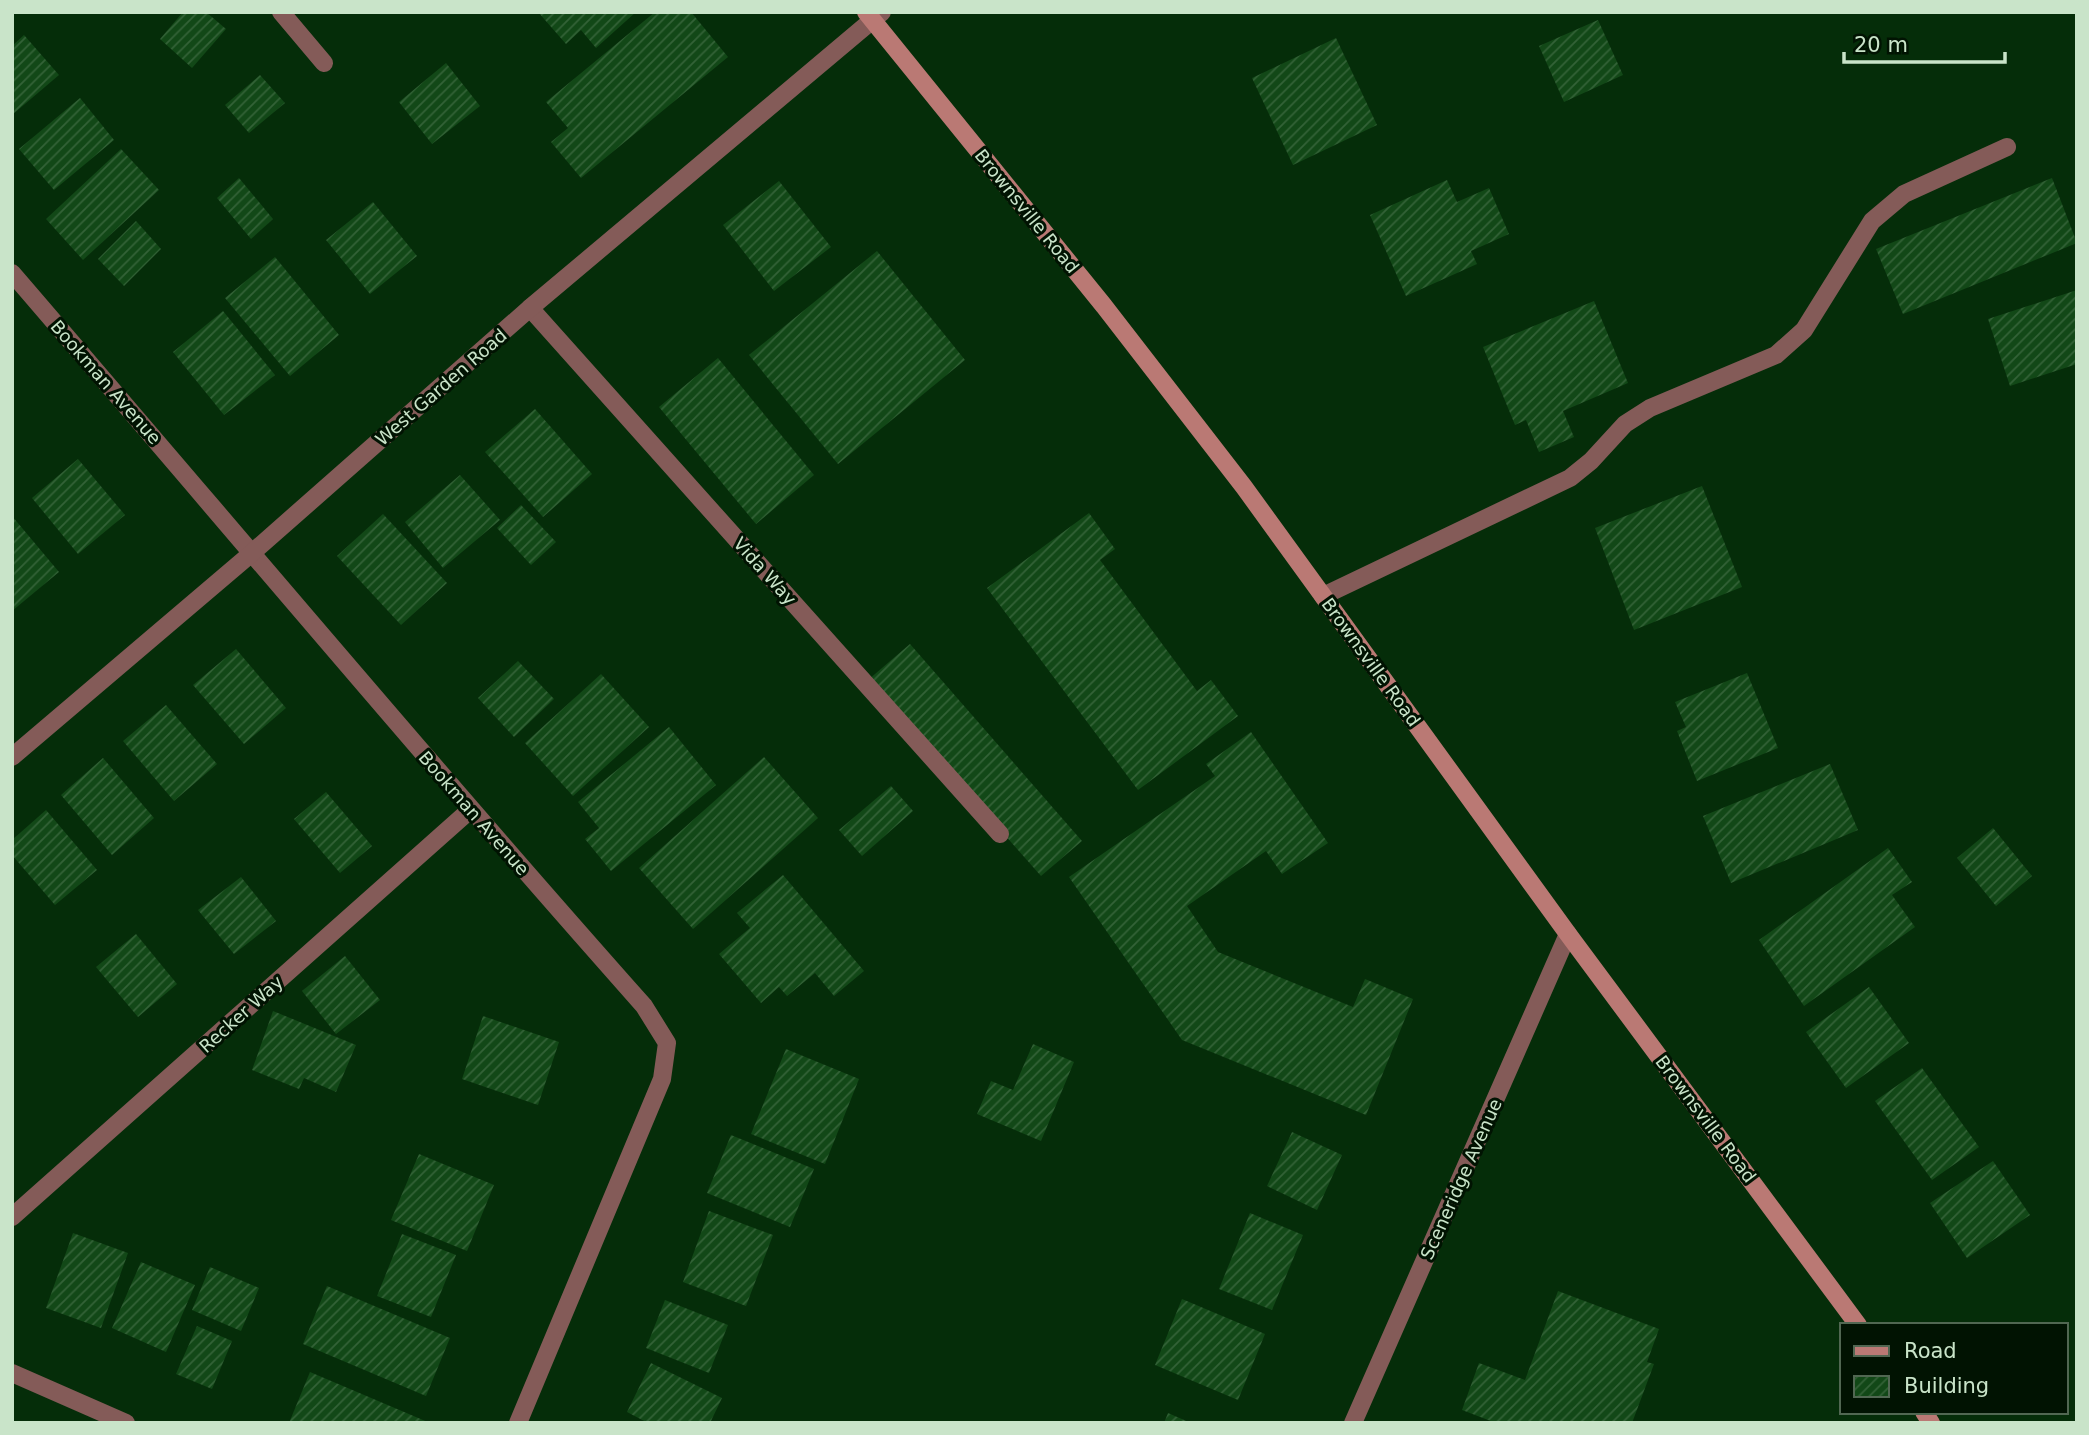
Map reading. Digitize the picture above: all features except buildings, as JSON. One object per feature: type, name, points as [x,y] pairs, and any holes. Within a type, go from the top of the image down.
[{"type":"main road","name":"Brownsville Road","points":[[873,14],[1244,487],[1568,934],[1857,1323]]},
{"type":"street","points":[[281,12],[324,63]]},
{"type":"street","name":"West Garden Road","points":[[12,757],[253,552],[530,308],[873,14]]},
{"type":"street","points":[[1323,596],[1570,478],[1591,461],[1625,424],[1650,408],[1776,355],[1804,330],[1871,222],[1904,194],[2007,147]]},
{"type":"street","name":"Bookman Avenue","points":[[12,273],[253,552],[470,810],[644,1006],[667,1043],[662,1079],[518,1423]]},
{"type":"street","name":"Vida Way","points":[[530,308],[1000,834]]},
{"type":"street","name":"Recker Way","points":[[12,1217],[470,810]]},
{"type":"street","name":"Sceneridge Avenue","points":[[1353,1423],[1568,934]]},
{"type":"street","points":[[12,1373],[126,1423]]}]
